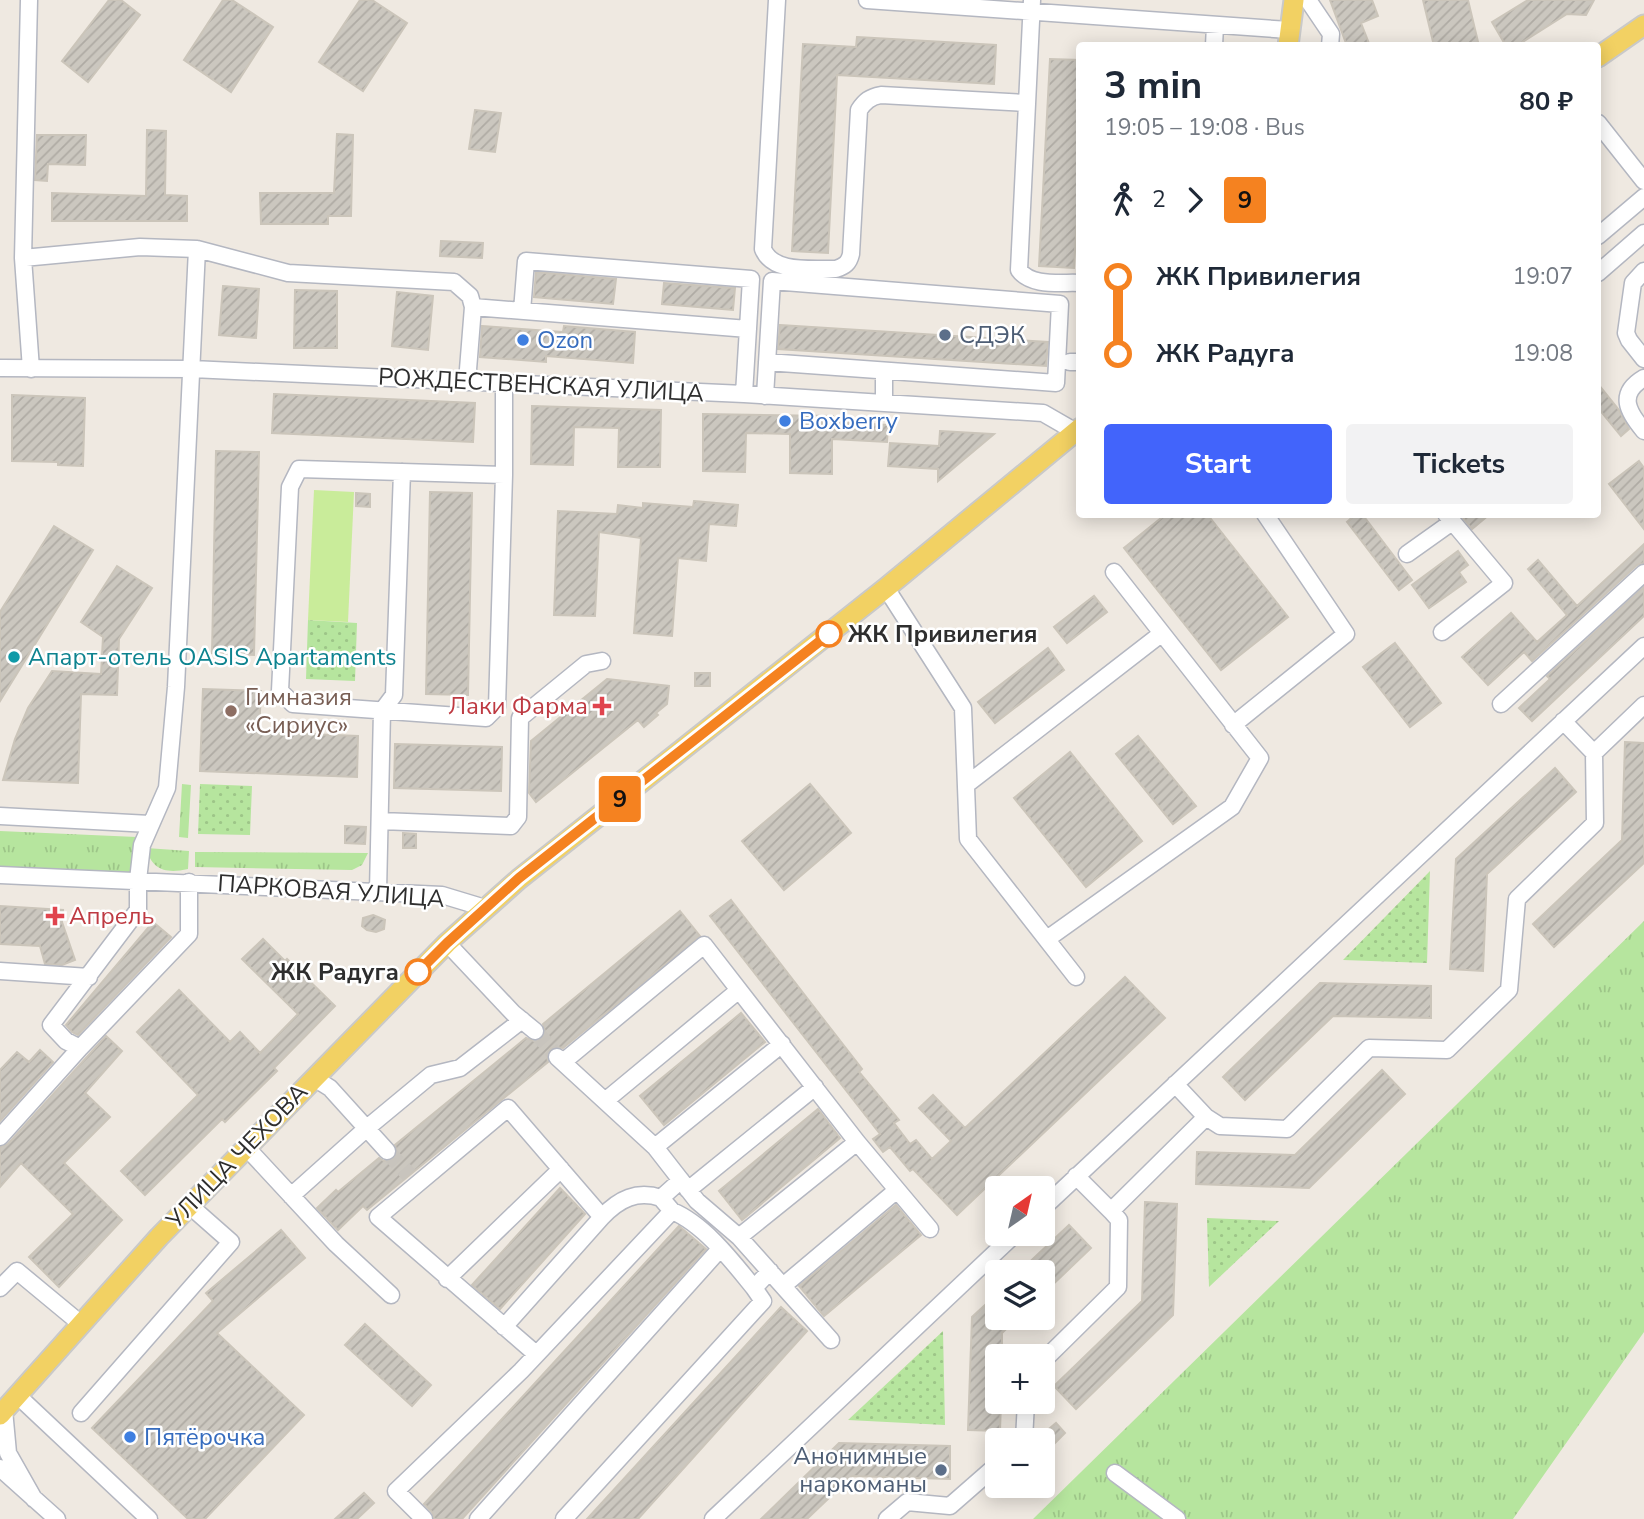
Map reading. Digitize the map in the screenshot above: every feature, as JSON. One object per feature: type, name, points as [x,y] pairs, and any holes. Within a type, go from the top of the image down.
[{"type":"main road","points":[[1289,38],[1294,0]]},
{"type":"main road","points":[[1601,55],[1644,25]]},
{"type":"main road","points":[[485,908],[519,878],[886,588],[1076,432]]},
{"type":"main road","name":"УЛИЦА ЧЕХОВА","points":[[2,1412],[189,1205],[447,943],[485,908]]},
{"type":"street","points":[[29,0],[23,258],[32,369]]},
{"type":"street","points":[[777,0],[763,249],[771,262],[780,266],[836,269],[849,262],[859,110],[872,97],[881,95],[1027,103]]},
{"type":"street","points":[[867,0],[1111,8],[1289,38]]},
{"type":"street","points":[[1308,0],[1331,34],[1330,42]]},
{"type":"street","points":[[1032,6],[1019,270],[1024,277],[1032,280],[1076,283]]},
{"type":"street","points":[[1214,42],[1215,25]]},
{"type":"street","points":[[1601,127],[1644,181]]},
{"type":"street","points":[[1601,233],[1644,197]]},
{"type":"street","points":[[1601,270],[1644,233]]},
{"type":"street","points":[[23,258],[140,247],[197,249],[288,273],[454,282],[470,296],[473,307],[467,382]]},
{"type":"street","points":[[80,1048],[66,1041],[51,1025],[138,911],[142,845],[167,788],[176,687],[197,249]]},
{"type":"street","points":[[522,311],[526,261],[751,279],[744,394]]},
{"type":"street","points":[[1644,271],[1633,283],[1626,333],[1644,359]]},
{"type":"street","points":[[765,396],[767,362],[772,281],[1060,304],[1056,383],[767,362]]},
{"type":"street","points":[[1630,299],[1644,309]]},
{"type":"street","points":[[473,307],[748,329]]},
{"type":"street","name":"РОЖДЕСТВЕНСКАЯ УЛИЦА","points":[[0,368],[192,369],[744,394],[1043,413],[1076,429]]},
{"type":"street","points":[[884,371],[884,403]]},
{"type":"street","points":[[982,409],[983,377]]},
{"type":"street","points":[[1644,378],[1629,393],[1626,405],[1644,431]]},
{"type":"street","points":[[504,383],[504,475],[497,707],[486,718],[293,704],[280,691],[290,486],[299,469],[504,475]]},
{"type":"street","points":[[378,892],[382,711],[394,695],[402,472]]},
{"type":"street","points":[[1233,725],[1346,634],[1268,518]]},
{"type":"street","points":[[1407,554],[1449,518],[1504,583],[1442,632]]},
{"type":"street","points":[[1047,939],[1232,807],[1260,758],[1114,572]]},
{"type":"street","points":[[1502,704],[1644,573]]},
{"type":"street","points":[[886,588],[963,708],[968,839],[1076,977]]},
{"type":"street","points":[[966,785],[1161,634]]},
{"type":"street","points":[[1055,1197],[1644,646]]},
{"type":"street","points":[[381,821],[511,826],[518,817],[520,718],[586,664],[602,661]]},
{"type":"street","points":[[1594,753],[1644,705]]},
{"type":"street","points":[[1175,1084],[1206,1116],[1220,1126],[1287,1129],[1369,1048],[1447,1050],[1509,990],[1517,899],[1595,823],[1594,753],[1563,722]]},
{"type":"street","points":[[0,816],[150,824]]},
{"type":"street","name":"ПАРКОВАЯ УЛИЦА","points":[[0,875],[442,895],[485,908]]},
{"type":"street","points":[[0,1137],[189,934],[189,882]]},
{"type":"street","points":[[447,943],[534,1031]]},
{"type":"street","points":[[831,1340],[739,1237],[697,1201],[655,1147],[559,1059],[704,945],[857,1142],[930,1228]]},
{"type":"street","points":[[0,971],[89,977]]},
{"type":"street","points":[[605,1101],[739,990]]},
{"type":"street","points":[[291,1196],[431,1075],[460,1069],[522,1020]]},
{"type":"street","points":[[655,1147],[782,1044]]},
{"type":"street","points":[[314,1078],[330,1088],[387,1151]]},
{"type":"street","points":[[661,1198],[685,1185],[815,1087]]},
{"type":"street","points":[[536,1354],[378,1217],[412,1179],[509,1108],[602,1217]]},
{"type":"street","points":[[1111,1211],[1206,1116]]},
{"type":"street","points":[[739,1237],[857,1142]]},
{"type":"street","points":[[246,1147],[336,1244],[391,1295]]},
{"type":"street","points":[[447,1279],[561,1169]]},
{"type":"street","points":[[1055,1349],[1118,1287],[1119,1220],[1076,1177]]},
{"type":"street","points":[[783,1286],[897,1189]]},
{"type":"street","points":[[504,1327],[620,1200],[649,1194],[661,1198],[672,1211],[685,1216],[720,1249],[764,1301],[564,1519]]},
{"type":"street","points":[[81,1413],[230,1242],[189,1205]]},
{"type":"street","points":[[424,1519],[396,1491],[536,1354],[672,1211]]},
{"type":"street","points":[[713,1519],[1002,1246]]},
{"type":"street","points":[[478,1519],[720,1249]]},
{"type":"street","points":[[0,1288],[17,1271],[81,1324]]},
{"type":"street","points":[[754,1288],[770,1271]]},
{"type":"street","points":[[17,1395],[149,1519]]},
{"type":"street","points":[[2,1412],[8,1453],[34,1499]]},
{"type":"street","points":[[0,1468],[57,1519]]},
{"type":"street","points":[[1115,1473],[1177,1519]]},
{"type":"street","points":[[887,1519],[907,1502],[950,1506],[985,1475]]},
{"type":"street","points":[[0,1486],[34,1499]]},
{"type":"green space","points":[[314,490],[354,492],[348,622],[308,620]]},
{"type":"green space","points":[[308,620],[357,623],[355,681],[306,679]]},
{"type":"green space","points":[[182,784],[191,785],[188,838],[179,837]]},
{"type":"green space","points":[[200,784],[252,786],[250,835],[198,834]]},
{"type":"green space","points":[[0,831],[137,837],[133,873],[0,867]]},
{"type":"green space","points":[[146,848],[189,851],[188,869],[161,869],[152,861]]},
{"type":"green space","points":[[195,852],[368,853],[362,865],[352,870],[195,867]]},
{"type":"green space","points":[[1430,871],[1427,963],[1343,960]]},
{"type":"green space","points":[[1644,921],[1644,1332],[1513,1519],[1033,1519]]},
{"type":"green space","points":[[1207,1218],[1279,1221],[1209,1287]]},
{"type":"green space","points":[[943,1331],[945,1425],[848,1420]]},
{"type":"building","points":[[109,0],[121,0],[140,15],[88,82],[62,61]]},
{"type":"building","points":[[223,0],[232,0],[273,27],[231,92],[184,60]]},
{"type":"building","points":[[360,0],[372,0],[407,23],[363,91],[319,62]]},
{"type":"building","points":[[1330,0],[1372,0],[1378,16],[1361,23],[1368,42],[1346,42]]},
{"type":"building","points":[[1423,0],[1468,0],[1478,42],[1433,42]]},
{"type":"building","points":[[1528,0],[1594,0],[1586,15],[1567,14],[1522,42],[1504,42],[1492,22]]},
{"type":"building","points":[[857,37],[996,45],[994,84],[837,75],[828,253],[792,251],[803,44],[856,47]]},
{"type":"building","points":[[1050,59],[1076,60],[1074,268],[1039,266]]},
{"type":"building","points":[[475,110],[501,113],[495,152],[469,149]]},
{"type":"building","points":[[147,130],[166,131],[165,195],[187,196],[187,221],[52,221],[52,193],[146,196]]},
{"type":"building","points":[[337,134],[353,135],[351,216],[328,216],[328,224],[261,224],[260,193],[334,193]]},
{"type":"building","points":[[37,135],[86,135],[85,165],[48,164],[47,181],[35,180]]},
{"type":"building","points":[[441,241],[483,243],[482,258],[440,256]]},
{"type":"building","points":[[536,272],[616,279],[613,304],[534,297]]},
{"type":"building","points":[[664,283],[735,288],[733,310],[662,304]]},
{"type":"building","points":[[223,286],[259,289],[256,338],[219,335]]},
{"type":"building","points":[[295,290],[337,291],[337,348],[294,348]]},
{"type":"building","points":[[397,292],[433,296],[428,350],[392,346]]},
{"type":"building","points":[[780,325],[1048,342],[1046,366],[778,349]]},
{"type":"building","points":[[482,326],[563,332],[564,326],[635,332],[633,363],[546,356],[546,362],[480,357]]},
{"type":"building","points":[[1601,388],[1619,410],[1629,429],[1621,436],[1601,412]]},
{"type":"building","points":[[274,394],[475,403],[473,442],[272,433]]},
{"type":"building","points":[[12,395],[85,398],[83,466],[58,465],[58,462],[12,461]]},
{"type":"building","points":[[532,406],[661,410],[660,467],[618,467],[619,428],[574,427],[573,465],[531,464]]},
{"type":"building","points":[[703,414],[833,416],[833,422],[888,425],[887,442],[832,439],[832,474],[790,473],[790,434],[746,433],[745,472],[703,471]]},
{"type":"building","points":[[940,431],[994,434],[938,481],[938,469],[888,466],[890,443],[939,446]]},
{"type":"building","points":[[216,451],[259,452],[254,655],[212,653]]},
{"type":"building","points":[[1639,461],[1644,468],[1644,529],[1609,484]]},
{"type":"building","points":[[430,492],[472,493],[468,695],[426,694]]},
{"type":"building","points":[[356,493],[370,494],[370,507],[356,506]]},
{"type":"building","points":[[694,501],[738,505],[736,526],[709,524],[706,561],[678,558],[672,636],[634,633],[641,538],[599,532],[595,616],[554,615],[558,511],[617,514],[618,505],[643,508],[643,503],[693,507]]},
{"type":"building","points":[[1161,518],[1210,518],[1288,617],[1221,670],[1124,548]]},
{"type":"building","points":[[1352,518],[1365,518],[1412,580],[1399,590],[1347,522]]},
{"type":"building","points":[[1463,518],[1485,518],[1472,529]]},
{"type":"building","name":"Апарт-отель OASIS Apartaments","points":[[54,526],[93,550],[0,701],[0,612]]},
{"type":"building","points":[[1644,544],[1644,563],[1637,565],[1532,661],[1524,652],[1488,685],[1462,657],[1511,613],[1537,642],[1567,615],[1528,569],[1538,560],[1577,606]]},
{"type":"building","points":[[1458,551],[1468,565],[1459,572],[1466,582],[1429,608],[1412,585]]},
{"type":"building","points":[[117,566],[152,588],[119,639],[117,695],[81,694],[78,783],[3,780],[15,739],[28,708],[52,671],[101,674],[103,637],[81,622]]},
{"type":"building","points":[[1644,587],[1644,616],[1532,721],[1519,708],[1550,679],[1547,676]]},
{"type":"building","points":[[1094,596],[1107,612],[1067,643],[1054,627]]},
{"type":"building","points":[[1395,643],[1441,703],[1410,727],[1363,667]]},
{"type":"building","points":[[1048,648],[1064,670],[995,723],[978,702]]},
{"type":"building","points":[[695,673],[710,673],[710,686],[695,686]]},
{"type":"building","points":[[607,679],[669,686],[667,704],[644,727],[638,720],[536,802],[529,793],[531,741]]},
{"type":"building","points":[[203,689],[261,691],[259,732],[358,736],[357,777],[200,771]]},
{"type":"building","points":[[1138,736],[1196,806],[1173,824],[1116,754]]},
{"type":"building","points":[[1625,742],[1644,743],[1644,863],[1554,947],[1533,924],[1622,840]]},
{"type":"building","points":[[395,744],[502,747],[501,791],[394,788]]},
{"type":"building","points":[[1070,752],[1142,841],[1086,887],[1014,798]]},
{"type":"building","points":[[1555,768],[1576,792],[1487,874],[1483,971],[1450,969],[1456,859]]},
{"type":"building","points":[[810,784],[851,833],[784,890],[742,841]]},
{"type":"building","points":[[345,826],[366,827],[365,844],[345,843]]},
{"type":"building","points":[[403,833],[416,834],[416,848],[403,848]]},
{"type":"building","points":[[731,900],[862,1069],[859,1072],[899,1120],[894,1123],[910,1144],[916,1140],[932,1159],[951,1141],[919,1108],[933,1095],[965,1128],[1125,977],[1165,1018],[998,1176],[985,1176],[985,1188],[957,1215],[913,1169],[910,1171],[890,1147],[883,1152],[873,1139],[880,1134],[710,916]]},
{"type":"building","points":[[0,906],[63,910],[62,922],[75,960],[62,965],[45,964],[40,946],[0,944]]},
{"type":"building","points":[[680,911],[700,936],[563,1048],[550,1049],[548,1062],[367,1210],[363,1206],[338,1230],[317,1208],[379,1158],[384,1161],[393,1159],[397,1154],[395,1145],[526,1038],[534,1041],[543,1038],[543,1024]]},
{"type":"building","points":[[373,915],[385,920],[384,929],[376,932],[362,926],[363,918]]},
{"type":"building","points":[[153,922],[171,937],[78,1035],[72,1032],[66,1025]]},
{"type":"building","points":[[263,939],[335,1006],[274,1068],[277,1071],[225,1122],[222,1119],[145,1195],[121,1171],[198,1095],[137,1032],[179,990],[230,1042],[240,1032],[260,1053],[298,1014],[242,959]]},
{"type":"building","points":[[1320,983],[1431,986],[1431,1018],[1333,1016],[1245,1100],[1223,1077]]},
{"type":"building","points":[[741,1013],[765,1042],[664,1125],[640,1096]]},
{"type":"building","points":[[106,1036],[122,1051],[85,1093],[110,1117],[64,1163],[122,1220],[59,1287],[29,1257],[73,1214],[21,1163],[0,1187],[0,1147],[8,1144]]},
{"type":"building","points":[[40,1050],[53,1062],[0,1121],[0,1070],[17,1052],[29,1062]]},
{"type":"building","points":[[1382,1070],[1405,1094],[1309,1188],[1196,1184],[1197,1152],[1295,1155]]},
{"type":"building","points":[[818,1109],[840,1138],[742,1220],[719,1191]]},
{"type":"building","points":[[560,1188],[585,1214],[500,1309],[472,1285]]},
{"type":"building","points":[[1145,1202],[1177,1204],[1173,1315],[1076,1409],[1055,1385],[1142,1301]]},
{"type":"building","points":[[896,1205],[921,1235],[824,1316],[799,1286]]},
{"type":"building","points":[[1069,1225],[1091,1248],[1055,1282],[1055,1260],[1032,1260],[1047,1246],[1055,1246],[1055,1238]]},
{"type":"building","points":[[679,1226],[706,1249],[462,1519],[434,1519],[432,1512],[424,1504]]},
{"type":"building","points":[[281,1230],[305,1258],[217,1333],[304,1415],[205,1519],[188,1519],[92,1428],[213,1301],[206,1293]]},
{"type":"building","points":[[985,1305],[985,1330],[1005,1330],[1002,1333],[1002,1344],[985,1344],[985,1414],[1001,1414],[1000,1428],[968,1430],[972,1317]]},
{"type":"building","points":[[781,1307],[807,1331],[638,1519],[587,1519]]},
{"type":"building","points":[[365,1324],[431,1385],[412,1406],[345,1345]]},
{"type":"building","points":[[1056,1423],[1065,1433],[1055,1443],[1055,1428],[1050,1428]]},
{"type":"building","points":[[839,1443],[950,1446],[950,1479],[852,1476],[807,1519],[761,1519]]},
{"type":"building","points":[[364,1493],[374,1503],[357,1519],[335,1519]]},
{"type":"tunnel","points":[[535,1031],[556,1055]]},
{"type":"tunnel","points":[[387,1151],[409,1175]]},
{"type":"bus line","name":"9","points":[[418,972],[519,878],[829,634]]},
{"type":"place","name":"СДЭК","points":[[945,335]]},
{"type":"place","name":"Ozon","points":[[523,340]]},
{"type":"place","name":"Boxberry","points":[[785,421]]},
{"type":"place","name":"ЖК Привилегия","points":[[829,634]]},
{"type":"place","name":"Апарт-отель OASIS Apartaments","points":[[14,657]]},
{"type":"place","name":"Лаки Фарма","points":[[602,706]]},
{"type":"place","name":"Гимназия «Сириус»","points":[[231,711]]},
{"type":"place","name":"Апрель","points":[[55,916]]},
{"type":"place","name":"ЖК Радуга","points":[[418,972]]},
{"type":"place","name":"Пятёрочка","points":[[130,1437]]},
{"type":"place","name":"Анонимные наркоманы","points":[[941,1470]]}]
